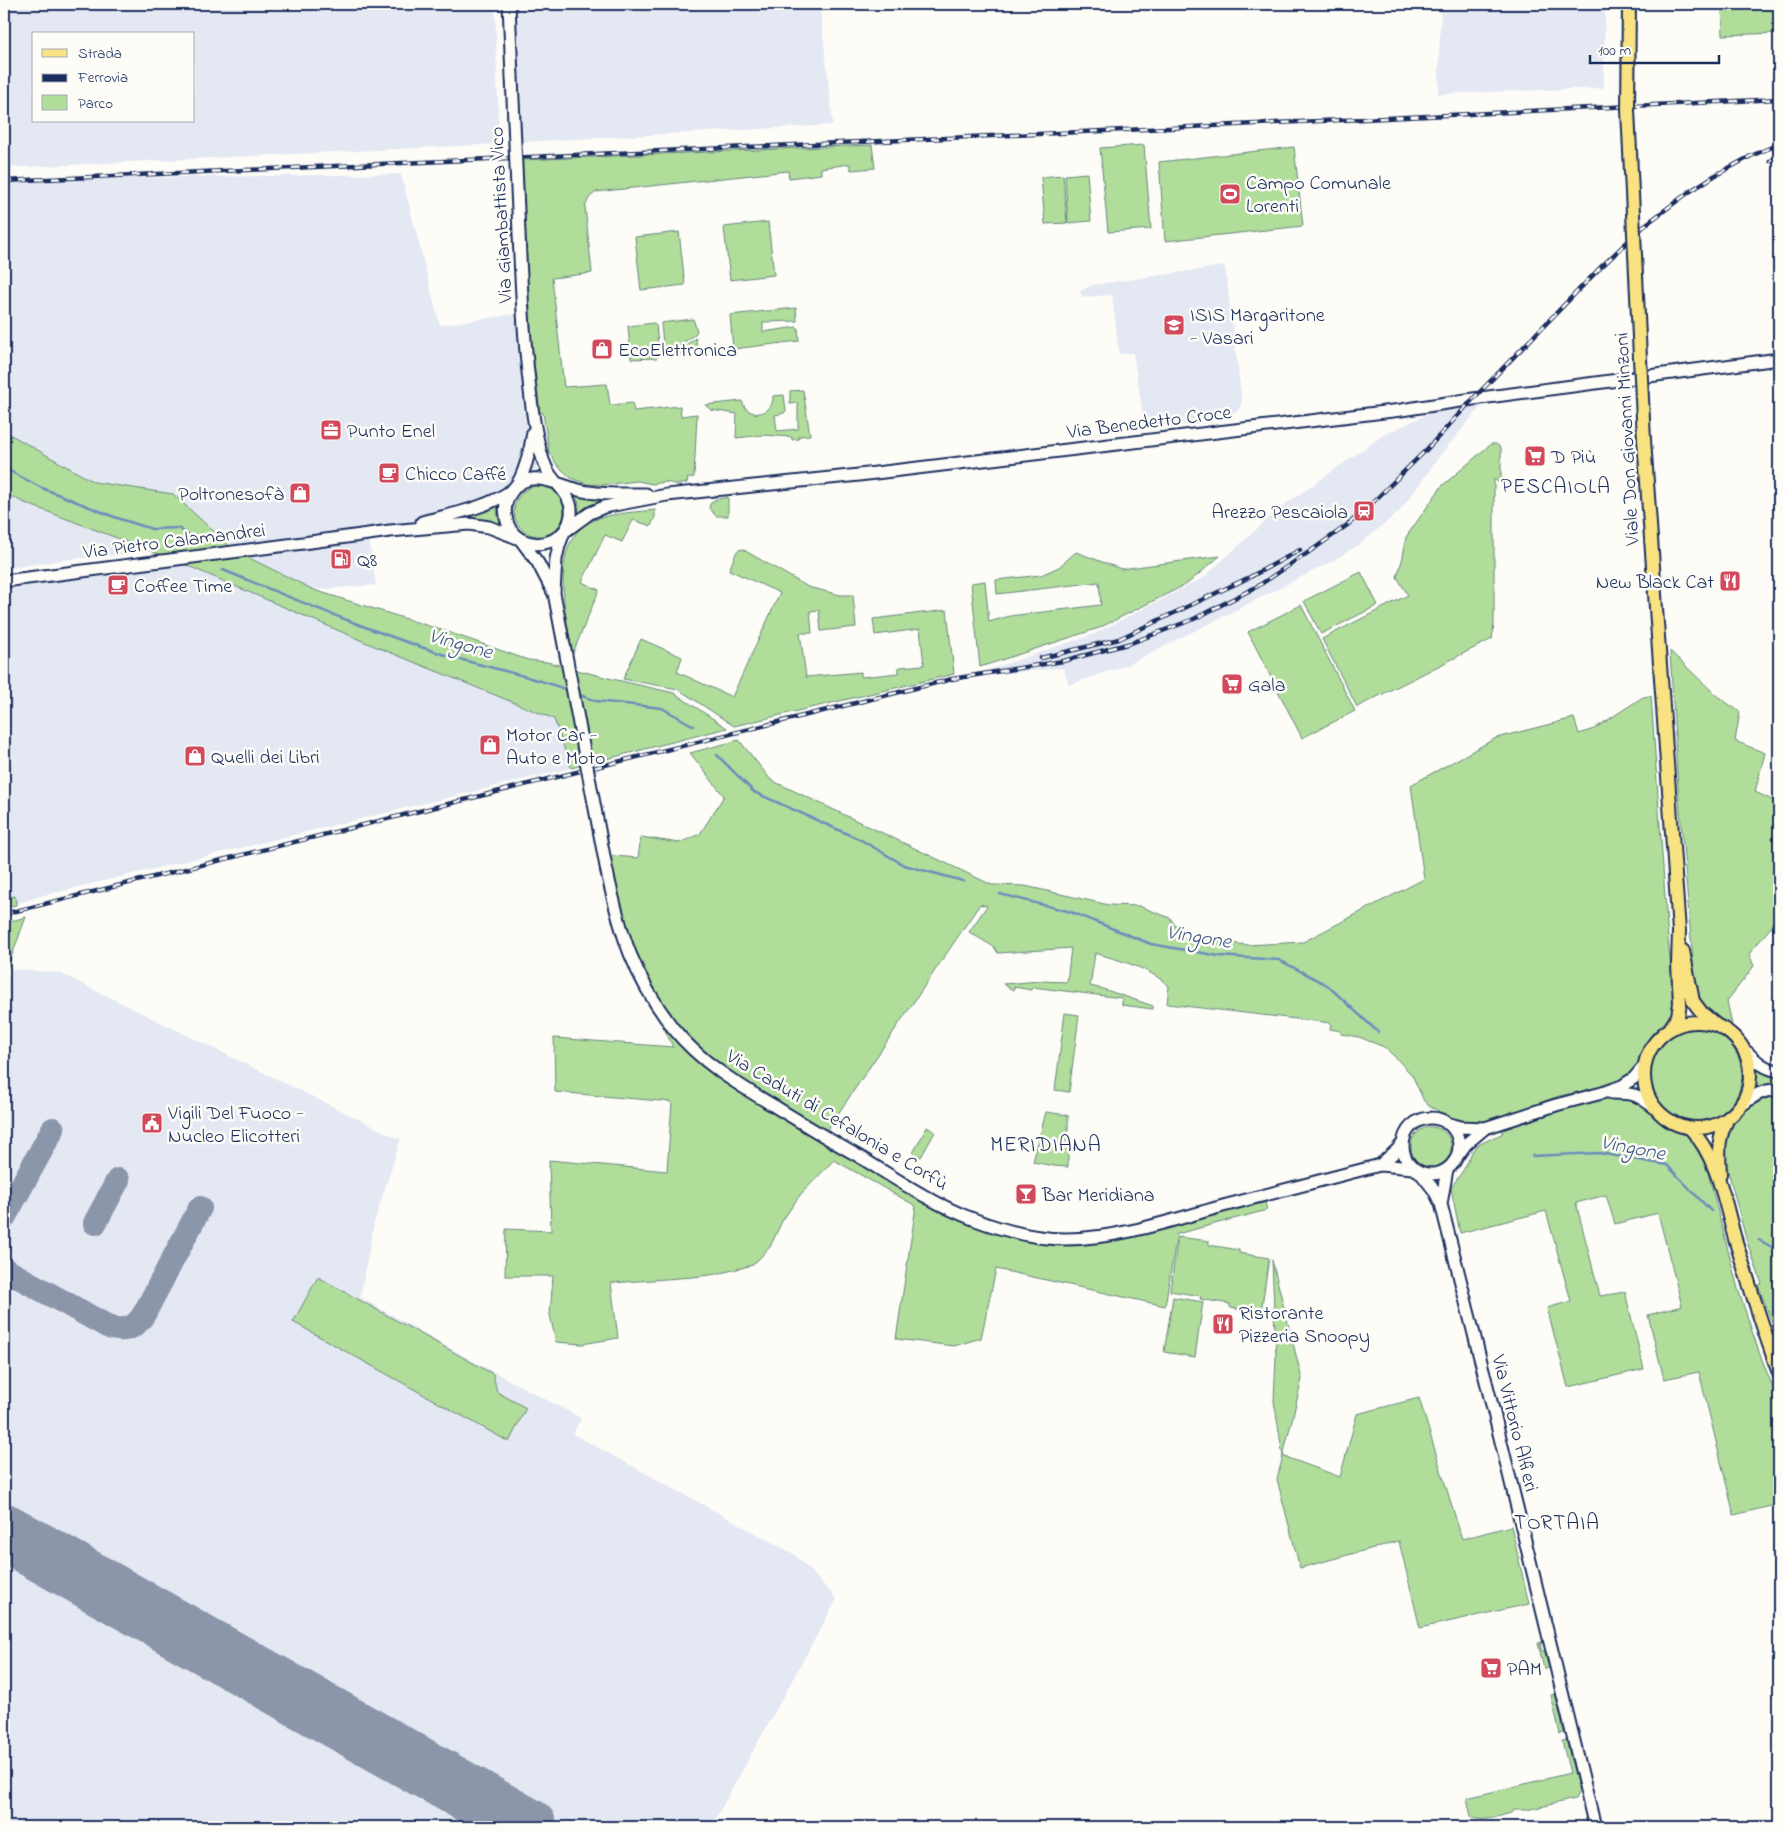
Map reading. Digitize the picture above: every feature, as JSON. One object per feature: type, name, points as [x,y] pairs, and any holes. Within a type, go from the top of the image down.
[{"type":"main road","name":"Viale Don Giovanni Minzoni","points":[[1629,4],[1628,110],[1644,440],[1679,931],[1680,1003],[1678,1016],[1670,1029]]},
{"type":"main road","name":"Viale Don Giovanni Minzoni","points":[[1679,931],[1693,1001],[1702,1013],[1715,1024]]},
{"type":"main road","points":[[1721,1184],[1718,1143],[1727,1120],[1742,1105],[1749,1088],[1751,1070],[1747,1052],[1730,1032],[1715,1024],[1700,1021],[1684,1023],[1670,1029],[1658,1038],[1650,1051],[1645,1065],[1644,1080],[1648,1095],[1655,1108],[1670,1121],[1690,1128],[1709,1127],[1727,1120]]},
{"type":"main road","points":[[1690,1128],[1704,1143],[1721,1184],[1761,1321],[1779,1373]]},
{"type":"street","name":"Via Giambattista Vico","points":[[509,4],[524,337],[534,425],[548,472],[558,485]]},
{"type":"street","name":"Via Benedetto Croce","points":[[348,537],[390,531],[470,524],[489,527],[529,543],[539,544],[557,538],[584,516],[604,507],[667,495],[859,475],[1382,412],[1779,360]]},
{"type":"street","name":"Via Giambattista Vico","points":[[514,489],[530,454],[534,425]]},
{"type":"street","name":"Via Benedetto Croce","points":[[390,531],[486,503],[514,489],[524,481],[536,478],[544,478],[558,485],[587,492],[667,495]]},
{"type":"street","points":[[558,485],[565,491],[571,508],[568,524],[564,532]]},
{"type":"street","points":[[514,489],[506,503],[506,517],[509,526],[520,539]]},
{"type":"street","name":"Via Caduti di Cefalonia e Corfù","points":[[564,532],[556,559],[554,593],[617,918],[627,950],[645,988],[674,1029],[698,1054],[725,1077],[932,1200],[972,1218],[1015,1232],[1041,1237],[1065,1239],[1097,1237],[1150,1226],[1380,1165],[1416,1170]]},
{"type":"street","name":"Via Pietro Calamandrei","points":[[4,581],[348,537]]},
{"type":"street","name":"Via Caduti di Cefalonia e Corfù","points":[[520,539],[538,563],[554,593]]},
{"type":"street","points":[[1747,1052],[1758,1064],[1779,1071]]},
{"type":"street","points":[[1446,1123],[1453,1129],[1458,1138],[1459,1146],[1454,1163],[1438,1174],[1429,1175],[1416,1170],[1406,1160],[1403,1152],[1403,1143],[1410,1127],[1419,1121],[1428,1118],[1438,1119],[1461,1127],[1485,1128],[1622,1086],[1634,1078],[1645,1065]]},
{"type":"street","points":[[1742,1105],[1756,1094],[1769,1090],[1779,1090]]},
{"type":"street","points":[[1602,1093],[1633,1094],[1641,1097],[1655,1108]]},
{"type":"street","points":[[1457,1156],[1466,1144],[1485,1128]]},
{"type":"street","name":"Via Caduti di Cefalonia e Corfù","points":[[1380,1165],[1403,1143]]},
{"type":"street","name":"Via Vittorio Alfieri","points":[[1441,1204],[1447,1169]]},
{"type":"street","name":"Via Vittorio Alfieri","points":[[1416,1170],[1434,1190],[1441,1204],[1500,1434],[1595,1827]]},
{"type":"shaded area","points":[[4,4],[495,4],[499,144],[4,168]]},
{"type":"shaded area","points":[[516,4],[818,4],[820,7],[833,125],[521,142]]},
{"type":"shaded area","points":[[1441,4],[1605,4],[1604,88],[1438,94]]},
{"type":"shaded area","points":[[401,174],[440,325],[523,313],[537,478],[519,484],[506,517],[368,534],[376,585],[314,590],[235,551],[173,494],[94,482],[4,431],[4,181]]},
{"type":"shaded area","name":"ISIS Margaritone - Vasari","points":[[1225,266],[1242,401],[1238,411],[1219,419],[1145,428],[1133,353],[1119,354],[1112,295],[1082,297],[1080,291],[1092,285]]},
{"type":"shaded area","points":[[1489,397],[1442,453],[1399,512],[1360,544],[1331,562],[1127,665],[1069,685],[1063,668],[967,677],[1094,634],[1203,578],[1280,508],[1385,434],[1454,402]]},
{"type":"shaded area","points":[[4,493],[25,503],[151,551],[62,560],[4,569]]},
{"type":"shaded area","points":[[172,559],[372,645],[554,719],[571,768],[41,896],[4,908],[4,581]]},
{"type":"shaded area","points":[[11,969],[60,973],[399,1139],[401,1138],[374,1223],[360,1297],[469,1359],[581,1418],[573,1434],[794,1554],[837,1599],[711,1827],[4,1827],[4,987]]},
{"type":"green space","points":[[1722,4],[1778,4],[1779,33],[1723,35]]},
{"type":"green space","points":[[872,145],[875,168],[851,170],[850,164],[821,168],[821,174],[789,178],[788,171],[596,192],[589,198],[585,207],[592,273],[552,278],[564,387],[607,384],[610,405],[632,403],[634,411],[680,406],[681,416],[697,414],[694,477],[688,478],[687,483],[677,485],[667,482],[652,484],[638,481],[602,485],[587,484],[571,478],[557,465],[549,452],[543,413],[540,413],[529,322],[522,160]]},
{"type":"green space","points":[[1144,145],[1151,229],[1108,232],[1100,148]]},
{"type":"green space","name":"Campo Comunale Lorenti","points":[[1294,147],[1303,226],[1165,241],[1159,162]]},
{"type":"green space","points":[[1087,173],[1091,221],[1068,223],[1065,175]]},
{"type":"green space","points":[[1063,175],[1067,223],[1045,224],[1041,177]]},
{"type":"green space","points":[[768,222],[774,275],[730,280],[724,227]]},
{"type":"green space","points":[[679,232],[685,285],[641,290],[635,237]]},
{"type":"green space","points":[[796,308],[797,321],[763,322],[763,332],[797,327],[799,341],[733,349],[730,315]]},
{"type":"green space","points":[[693,319],[697,331],[695,334],[667,355],[664,353],[661,323]]},
{"type":"green space","points":[[654,323],[656,325],[659,354],[657,358],[631,359],[628,326]]},
{"type":"green space","points":[[695,338],[697,351],[673,355]]},
{"type":"green space","points":[[803,390],[810,435],[799,436],[799,439],[792,440],[792,437],[763,435],[736,438],[737,414],[711,410],[705,405],[742,401],[749,411],[760,413],[769,408],[773,396],[784,395],[786,411],[775,415],[777,431],[798,429],[798,403],[790,404],[790,391]]},
{"type":"green space","points":[[4,431],[94,482],[173,494],[235,551],[314,590],[448,632],[528,660],[547,662],[674,693],[727,728],[571,768],[554,719],[372,645],[172,559],[25,503],[4,493]]},
{"type":"green space","points":[[1491,444],[1496,444],[1501,448],[1501,479],[1498,482],[1494,479],[1494,624],[1492,639],[1357,707],[1322,639],[1408,595],[1397,577],[1406,537],[1442,486]]},
{"type":"green space","points":[[534,486],[544,486],[557,493],[564,506],[564,516],[557,529],[544,536],[534,536],[525,532],[518,525],[514,516],[514,506],[518,497],[525,490]]},
{"type":"green space","points":[[576,493],[620,498],[603,501],[578,514],[579,505]]},
{"type":"green space","points":[[728,497],[728,516],[716,516],[709,508],[710,504],[714,500]]},
{"type":"green space","points":[[498,502],[497,512],[500,524],[449,519]]},
{"type":"green space","points":[[655,510],[655,517],[651,526],[633,520],[622,542],[605,535],[582,582],[599,590],[572,655],[563,580],[565,561],[570,544],[579,530],[594,520],[616,514]]},
{"type":"green space","points":[[742,549],[808,587],[840,595],[853,595],[856,627],[821,631],[819,610],[810,611],[812,633],[800,633],[806,677],[861,672],[861,677],[899,673],[899,667],[924,665],[920,629],[875,635],[873,619],[947,610],[954,674],[734,726],[678,689],[623,679],[641,639],[682,657],[677,672],[732,697],[780,593],[729,570],[737,551]]},
{"type":"green space","points":[[1076,552],[1121,569],[1220,556],[1187,584],[1099,628],[980,667],[971,583],[985,581],[989,622],[1010,616],[1101,605],[1099,582],[997,594],[996,580],[1041,575],[1059,567]]},
{"type":"green space","points":[[1361,572],[1378,605],[1321,634],[1304,601]]},
{"type":"green space","points":[[1301,605],[1355,711],[1302,738],[1248,632]]},
{"type":"green space","points":[[1670,651],[1717,696],[1740,712],[1735,741],[1765,753],[1755,792],[1779,803],[1773,826],[1779,831],[1779,844],[1774,858],[1779,861],[1779,933],[1771,927],[1749,954],[1754,966],[1727,1001],[1732,1025],[1708,1010],[1701,1000],[1695,985],[1678,788]]},
{"type":"green space","points":[[1651,696],[1668,940],[1675,1004],[1672,1015],[1653,1033],[1643,1047],[1636,1068],[1621,1083],[1559,1096],[1477,1125],[1460,1123],[1429,1106],[1424,1101],[1412,1075],[1384,1047],[1359,1037],[1341,1034],[1341,1031],[1330,1029],[1331,1023],[1167,1004],[1169,986],[1161,979],[1134,965],[1095,953],[1090,986],[1153,1006],[1153,1009],[1122,1005],[1122,998],[1032,987],[1031,990],[1014,987],[1013,990],[1003,984],[1040,981],[1067,982],[1071,948],[998,953],[994,947],[969,932],[987,906],[980,904],[823,1136],[933,1200],[1015,1232],[1099,1237],[1263,1195],[1267,1210],[1177,1234],[1165,1306],[996,1269],[981,1338],[954,1346],[896,1339],[916,1206],[834,1160],[800,1195],[782,1221],[770,1247],[753,1265],[717,1274],[611,1283],[618,1338],[582,1344],[556,1342],[550,1315],[553,1276],[505,1276],[506,1229],[551,1231],[549,1160],[667,1171],[672,1102],[555,1092],[554,1038],[673,1047],[627,950],[604,855],[638,858],[641,837],[679,843],[700,834],[724,796],[690,753],[739,740],[771,780],[992,885],[1025,886],[1109,905],[1139,906],[1170,918],[1184,938],[1248,945],[1303,942],[1424,879],[1411,785],[1496,738],[1574,718],[1579,734],[1594,729],[1643,697]]},
{"type":"green space","points":[[15,896],[16,905],[4,908],[4,898]]},
{"type":"green space","points":[[26,917],[4,977],[4,923]]},
{"type":"green space","points":[[1065,1013],[1079,1015],[1069,1092],[1055,1090]]},
{"type":"green space","points":[[1696,1029],[1714,1032],[1729,1042],[1739,1057],[1742,1075],[1739,1093],[1729,1108],[1714,1118],[1696,1121],[1678,1118],[1663,1108],[1653,1093],[1650,1075],[1653,1057],[1663,1042],[1678,1032]]},
{"type":"green space","points":[[1757,1069],[1769,1074],[1779,1075],[1779,1085],[1767,1084],[1754,1090]]},
{"type":"green space","points":[[1779,1095],[1779,1341],[1758,1285],[1762,1284],[1747,1242],[1724,1156],[1725,1139],[1732,1124],[1760,1097]]},
{"type":"green space","points":[[1618,1097],[1627,1097],[1646,1106],[1657,1120],[1665,1126],[1691,1137],[1698,1143],[1708,1173],[1738,1289],[1759,1352],[1779,1403],[1779,1504],[1734,1515],[1699,1372],[1664,1379],[1648,1315],[1682,1306],[1658,1213],[1615,1224],[1606,1195],[1576,1203],[1600,1296],[1625,1292],[1644,1369],[1568,1387],[1547,1308],[1571,1301],[1546,1211],[1460,1233],[1451,1188],[1464,1169],[1473,1150],[1478,1145],[1503,1133],[1502,1130],[1531,1120],[1574,1106]]},
{"type":"green space","points":[[1046,1112],[1068,1115],[1068,1167],[1033,1162]]},
{"type":"green space","points":[[927,1127],[935,1132],[921,1157],[913,1153]]},
{"type":"green space","points":[[1435,1127],[1442,1130],[1448,1136],[1451,1147],[1450,1155],[1442,1164],[1435,1167],[1427,1167],[1420,1164],[1412,1155],[1411,1143],[1414,1136],[1423,1128]]},
{"type":"green space","points":[[1178,1237],[1209,1241],[1209,1245],[1269,1258],[1261,1312],[1230,1308],[1230,1304],[1200,1299],[1201,1296],[1170,1291]]},
{"type":"green space","points":[[1272,1260],[1302,1379],[1283,1456],[1274,1401],[1276,1357]]},
{"type":"green space","points":[[318,1277],[493,1374],[497,1392],[526,1408],[509,1442],[293,1322]]},
{"type":"green space","points":[[1173,1297],[1203,1302],[1195,1357],[1164,1352]]},
{"type":"green space","points":[[1419,1398],[1462,1539],[1511,1526],[1529,1604],[1420,1628],[1399,1541],[1300,1568],[1277,1479],[1283,1456],[1340,1477],[1357,1414]]},
{"type":"green space","points":[[1542,1642],[1540,1644],[1549,1668],[1544,1669],[1538,1643]]},
{"type":"green space","points":[[1555,1694],[1564,1733],[1560,1734],[1551,1695]]},
{"type":"green space","points":[[1566,1740],[1579,1791],[1575,1799],[1526,1810],[1514,1810],[1511,1813],[1490,1819],[1479,1819],[1471,1816],[1467,1798],[1570,1773],[1562,1741]]},
{"type":"waterway","points":[[4,468],[42,488],[117,518],[152,529],[178,528],[200,542]]},
{"type":"waterway","name":"Vingone","points":[[223,570],[411,644],[570,691]]},
{"type":"waterway","name":"Vingone","points":[[577,694],[596,701],[662,708],[694,726]]},
{"type":"waterway","name":"Vingone","points":[[717,755],[754,792],[861,840],[904,865],[963,881]]},
{"type":"waterway","name":"Vingone","points":[[1000,894],[1071,912],[1151,944],[1219,956],[1279,960],[1327,985],[1378,1032]]},
{"type":"waterway","name":"Vingone","points":[[1532,1156],[1599,1153],[1667,1165],[1711,1211]]},
{"type":"waterway","name":"Vingone","points":[[1759,1240],[1779,1251]]},
{"type":"taxiway","points":[[4,1218],[53,1129]]},
{"type":"taxiway","points":[[95,1223],[118,1180]]},
{"type":"taxiway","points":[[4,1269],[107,1326],[118,1329],[128,1328],[137,1323],[144,1314],[200,1208]]},
{"type":"runway","points":[[4,1532],[528,1827]]},
{"type":"railway","points":[[4,181],[1779,99]]},
{"type":"railway","points":[[4,914],[952,679],[1063,661],[1131,643],[1194,619],[1258,586],[1346,526],[1364,511],[1427,449],[1598,270],[1645,225],[1714,176],[1751,156],[1779,144]]},
{"type":"railway","points":[[1770,161],[1779,157]]},
{"type":"railway","points":[[1041,658],[1119,639],[1250,577],[1300,550]]},
{"type":"place","name":"Campo Comunale Lorenti","points":[[1230,194]]},
{"type":"place","name":"ISIS Margaritone - Vasari","points":[[1174,325]]},
{"type":"place","name":"EcoElettronica","points":[[602,349]]},
{"type":"place","name":"Punto Enel","points":[[331,430]]},
{"type":"place","name":"D Più","points":[[1535,456]]},
{"type":"place","name":"Chicco Caffé","points":[[389,473]]},
{"type":"place","name":"Poltronesofà","points":[[300,493]]},
{"type":"place","name":"Arezzo Pescaiola","points":[[1364,511]]},
{"type":"place","name":"Q8","points":[[341,559]]},
{"type":"place","name":"New Black Cat","points":[[1730,581]]},
{"type":"place","name":"Coffee Time","points":[[118,585]]},
{"type":"place","name":"Gala","points":[[1232,684]]},
{"type":"place","name":"Motor Car - Auto e Moto","points":[[490,745]]},
{"type":"place","name":"Quelli dei Libri","points":[[195,756]]},
{"type":"place","name":"Vigili Del Fuoco - Nucleo Elicotteri","points":[[152,1123]]},
{"type":"place","name":"Bar Meridiana","points":[[1026,1194]]},
{"type":"place","name":"Ristorante Pizzeria Snoopy","points":[[1223,1324]]},
{"type":"place","name":"PAM","points":[[1491,1668]]},
{"type":"district","name":"PESCAIOLA","points":[[1556,486]]},
{"type":"district","name":"MERIDIANA","points":[[1046,1144]]},
{"type":"district","name":"TORTAIA","points":[[1557,1522]]}]
